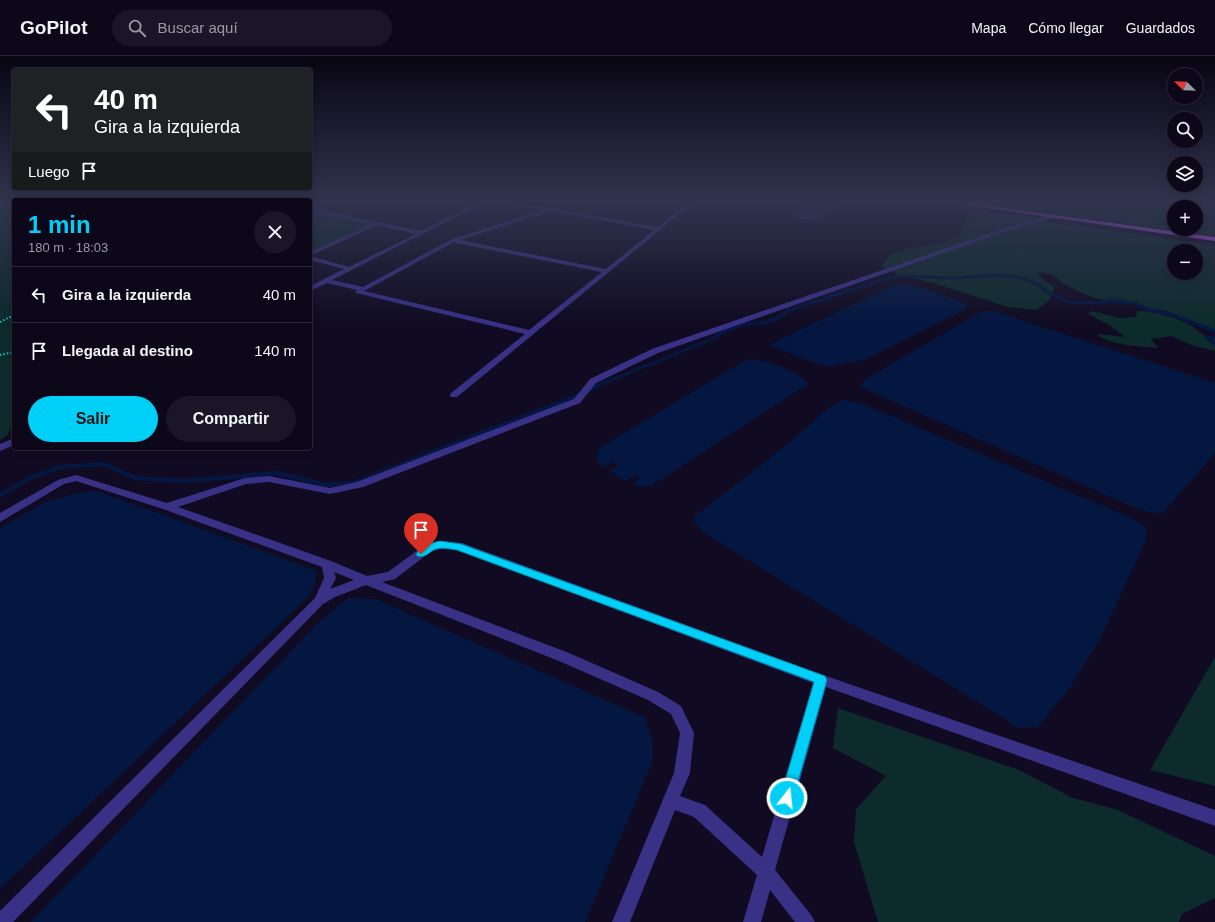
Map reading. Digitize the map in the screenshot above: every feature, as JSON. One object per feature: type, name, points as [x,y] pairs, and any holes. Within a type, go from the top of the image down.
[{"type":"street","points":[[312,253],[335,242]]},
{"type":"street","points":[[312,288],[402,242]]},
{"type":"street","points":[[450,242],[358,292],[531,333]]},
{"type":"street","points":[[466,242],[608,271]]},
{"type":"street","points":[[454,395],[643,242]]},
{"type":"street","points":[[167,506],[245,481],[269,479],[330,491],[359,485],[577,401],[593,381],[655,351],[968,242]]},
{"type":"street","points":[[312,259],[350,269]]},
{"type":"street","points":[[326,281],[363,289]]},
{"type":"street","points":[[0,448],[12,442]]},
{"type":"street","points":[[0,518],[61,482],[76,478],[167,506],[327,564],[564,656],[653,696],[676,710],[687,733],[682,773],[621,922]]},
{"type":"street","points":[[1,922],[319,601],[331,594],[366,580],[391,576],[430,547],[440,545],[458,546],[821,680],[1215,818]]},
{"type":"street","points":[[319,601],[330,578],[327,564]]},
{"type":"street","points":[[752,922],[821,680]]},
{"type":"street","points":[[670,801],[699,811],[766,872],[806,922]]},
{"type":"path","points":[[0,322],[12,316]]},
{"type":"path","points":[[0,355],[12,352]]},
{"type":"green space","points":[[0,242],[12,242],[12,428],[10,429],[8,435],[0,440]]},
{"type":"green space","points":[[312,242],[335,242],[312,253]]},
{"type":"green space","points":[[942,242],[1196,242],[1215,245],[1215,331],[1188,322],[1170,312],[1087,295],[1072,288],[1052,275],[1043,272],[1037,273],[1043,280],[1055,287],[1049,301],[1036,310],[1008,307],[933,283],[897,274],[881,266],[891,254],[907,249]]},
{"type":"green space","points":[[1092,311],[1119,318],[1135,317],[1138,311],[1171,317],[1192,326],[1203,335],[1215,337],[1215,351],[1191,345],[1172,336],[1151,339],[1158,348],[1112,342],[1098,336],[1098,334],[1125,337],[1109,325],[1088,314]]},
{"type":"green space","points":[[1215,657],[1215,786],[1150,770]]},
{"type":"green space","points":[[838,708],[1019,770],[1073,798],[1118,810],[1215,856],[1215,898],[1182,914],[1179,922],[878,922],[854,842],[856,809],[886,776],[833,748]]},
{"type":"water","points":[[894,285],[911,285],[960,301],[966,304],[966,308],[864,360],[831,366],[820,365],[769,345]]},
{"type":"water","points":[[994,311],[1215,383],[1215,453],[1162,514],[1148,512],[860,387],[864,380],[979,313]]},
{"type":"water","points":[[751,359],[782,367],[798,375],[808,384],[651,486],[643,487],[633,484],[640,478],[636,475],[625,481],[610,471],[618,465],[613,462],[601,467],[596,457],[600,448],[744,361]]},
{"type":"water","points":[[844,400],[861,403],[1129,517],[1146,527],[1146,540],[1099,641],[1071,686],[1038,727],[1018,728],[703,532],[694,522],[695,515],[789,443],[832,405]]},
{"type":"water","points":[[97,491],[317,571],[315,583],[308,597],[0,889],[0,528],[45,502],[77,493]]},
{"type":"water","points":[[348,598],[375,599],[644,717],[652,737],[653,760],[585,922],[31,922],[320,621]]},
{"type":"waterway","points":[[872,284],[881,280],[900,276],[951,278],[995,275],[1017,277],[1037,284]]},
{"type":"waterway","points":[[592,388],[712,339],[722,332],[744,324],[764,323],[780,317],[789,310],[873,283]]},
{"type":"waterway","points":[[1037,284],[1047,292],[1066,301],[1075,303],[1105,302],[1113,300],[1137,304],[1147,309],[1170,314],[1215,331]]},
{"type":"waterway","points":[[1215,337],[1207,338],[1215,344]]},
{"type":"waterway","points":[[0,495],[30,478],[60,467],[104,464],[135,478],[184,481],[277,473],[326,485],[353,483],[572,398],[595,387]]},
{"type":"route","points":[[421,554],[430,547],[440,545],[458,546],[821,680],[787,798]]}]
